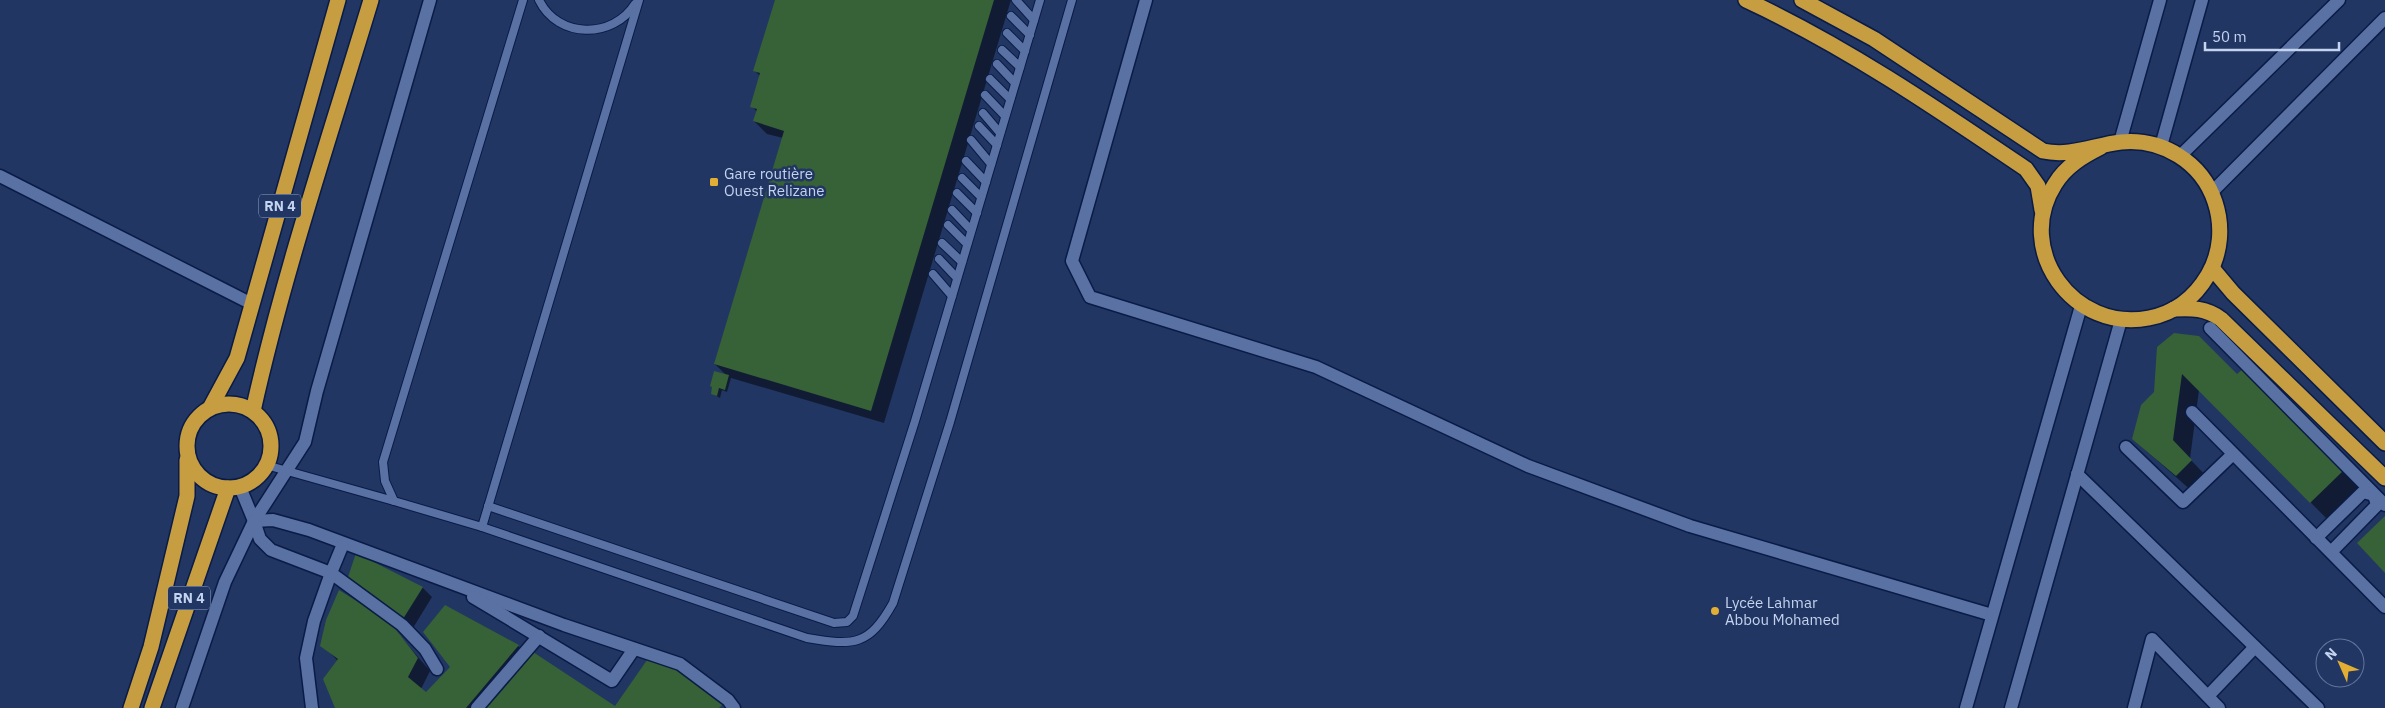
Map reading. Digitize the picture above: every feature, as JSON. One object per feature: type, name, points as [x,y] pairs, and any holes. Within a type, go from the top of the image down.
[{"type":"highway","name":"RN 4","points":[[210,408],[237,358],[338,0]]},
{"type":"highway","name":"RN 4","points":[[253,411],[265,356],[284,287],[371,0]]},
{"type":"highway","points":[[1746,0],[1783,17],[1886,76],[2026,169],[2038,186],[2042,204],[2043,247],[2050,270],[2063,290],[2081,306],[2100,315],[2121,320],[2148,318],[2174,309],[2190,298],[2203,284],[2212,268],[2220,243],[2219,216],[2212,192],[2198,172],[2180,156],[2161,146],[2141,142],[2120,142],[2056,154],[2033,146],[1874,39],[1802,0]]},
{"type":"highway","points":[[2042,223],[2046,203],[2054,185],[2067,168],[2101,147]]},
{"type":"highway","points":[[2212,268],[2233,293],[2385,443]]},
{"type":"highway","points":[[2174,309],[2198,309],[2213,313],[2221,319],[2385,478]]},
{"type":"highway","points":[[232,404],[253,411],[268,430],[270,453],[266,465],[251,482],[234,488],[214,486],[202,479],[192,468],[187,456],[186,441],[190,428],[198,416],[210,408],[232,404]]},
{"type":"highway","name":"RN 4","points":[[131,708],[151,647],[187,496],[187,456]]},
{"type":"highway","name":"RN 4","points":[[152,708],[234,488]]},
{"type":"street","points":[[182,708],[225,582],[254,521],[305,442],[317,391],[430,0]]},
{"type":"street","points":[[1146,0],[1072,261],[1090,297],[1316,367],[1528,466],[1690,526],[1992,615]]},
{"type":"street","points":[[2120,142],[2160,0]]},
{"type":"street","points":[[2161,146],[2202,0]]},
{"type":"street","points":[[2180,156],[2339,0]]},
{"type":"street","points":[[2212,192],[2385,18]]},
{"type":"street","points":[[0,176],[252,304]]},
{"type":"street","points":[[1966,708],[2081,306]]},
{"type":"street","points":[[2011,708],[2121,320]]},
{"type":"street","points":[[2210,328],[2385,505]]},
{"type":"street","points":[[2192,412],[2385,608]]},
{"type":"street","points":[[2126,447],[2183,502],[2233,454]]},
{"type":"street","points":[[2077,474],[2318,708]]},
{"type":"street","points":[[2374,495],[2385,484]]},
{"type":"street","points":[[234,488],[254,521],[260,539],[271,550],[330,574],[402,625],[425,649],[437,670]]},
{"type":"street","points":[[2316,538],[2363,492],[2374,495]]},
{"type":"street","points":[[2331,552],[2377,505],[2374,495]]},
{"type":"street","points":[[254,521],[273,520],[308,530],[564,625],[680,664],[728,700],[734,708]]},
{"type":"street","points":[[312,708],[306,658],[314,621],[330,574],[343,544]]},
{"type":"street","points":[[445,580],[612,681],[634,649]]},
{"type":"street","points":[[477,708],[539,636]]},
{"type":"street","points":[[2134,708],[2152,639],[2220,708]]},
{"type":"street","points":[[2208,696],[2256,647]]},
{"type":"lane","points":[[394,501],[385,481],[383,462],[523,0]]},
{"type":"lane","points":[[539,0],[542,7],[556,21],[575,29],[595,30],[614,24],[630,13],[638,0]]},
{"type":"lane","points":[[482,527],[638,0]]},
{"type":"lane","points":[[1016,0],[1034,20]]},
{"type":"lane","points":[[266,465],[339,484],[482,527],[807,638],[825,641],[854,641],[869,636],[883,621],[893,603],[950,422],[1072,0]]},
{"type":"lane","points":[[488,506],[834,623],[846,622],[852,616],[952,296],[1039,1]]},
{"type":"lane","points":[[1011,16],[1030,35]]},
{"type":"lane","points":[[1007,33],[1024,51]]},
{"type":"lane","points":[[1002,50],[1020,67]]},
{"type":"lane","points":[[997,64],[1015,83]]},
{"type":"lane","points":[[990,79],[1010,99]]},
{"type":"lane","points":[[985,95],[1005,116]]},
{"type":"lane","points":[[983,113],[1000,133]]},
{"type":"lane","points":[[979,126],[997,145]]},
{"type":"lane","points":[[971,140],[991,164]]},
{"type":"lane","points":[[966,161],[986,182]]},
{"type":"lane","points":[[962,178],[981,197]]},
{"type":"lane","points":[[957,193],[976,213]]},
{"type":"lane","points":[[952,210],[971,230]]},
{"type":"lane","points":[[948,225],[967,244]]},
{"type":"lane","points":[[942,242],[962,262]]},
{"type":"lane","points":[[939,259],[957,278]]},
{"type":"lane","points":[[933,274],[952,296]]},
{"type":"building","points":[[775,0],[994,0],[871,411],[714,364],[784,131],[753,121],[757,109],[750,107],[760,73],[753,71]]},
{"type":"building","points":[[2174,333],[2199,336],[2237,374],[2244,368],[2344,470],[2310,503],[2182,374],[2173,440],[2192,460],[2176,476],[2132,439],[2141,405],[2154,392],[2157,347]]},
{"type":"building","points":[[714,371],[729,375],[725,390],[719,388],[717,396],[711,394],[712,387],[710,386]]},
{"type":"building","points":[[2385,516],[2385,573],[2357,543]]},
{"type":"building","points":[[356,553],[423,587],[403,619],[348,577]]},
{"type":"building","points":[[339,590],[390,622],[418,658],[408,677],[426,692],[450,667],[423,632],[445,605],[519,645],[466,708],[335,708],[323,679],[338,659],[320,646],[326,620]]},
{"type":"building","points":[[533,652],[615,706],[647,660],[678,670],[723,704],[719,708],[486,708]]},
{"type":"place","name":"Gare routière Ouest Relizane","points":[[714,182]]},
{"type":"place","name":"Lycée Lahmar Abbou Mohamed","points":[[1715,611]]}]
